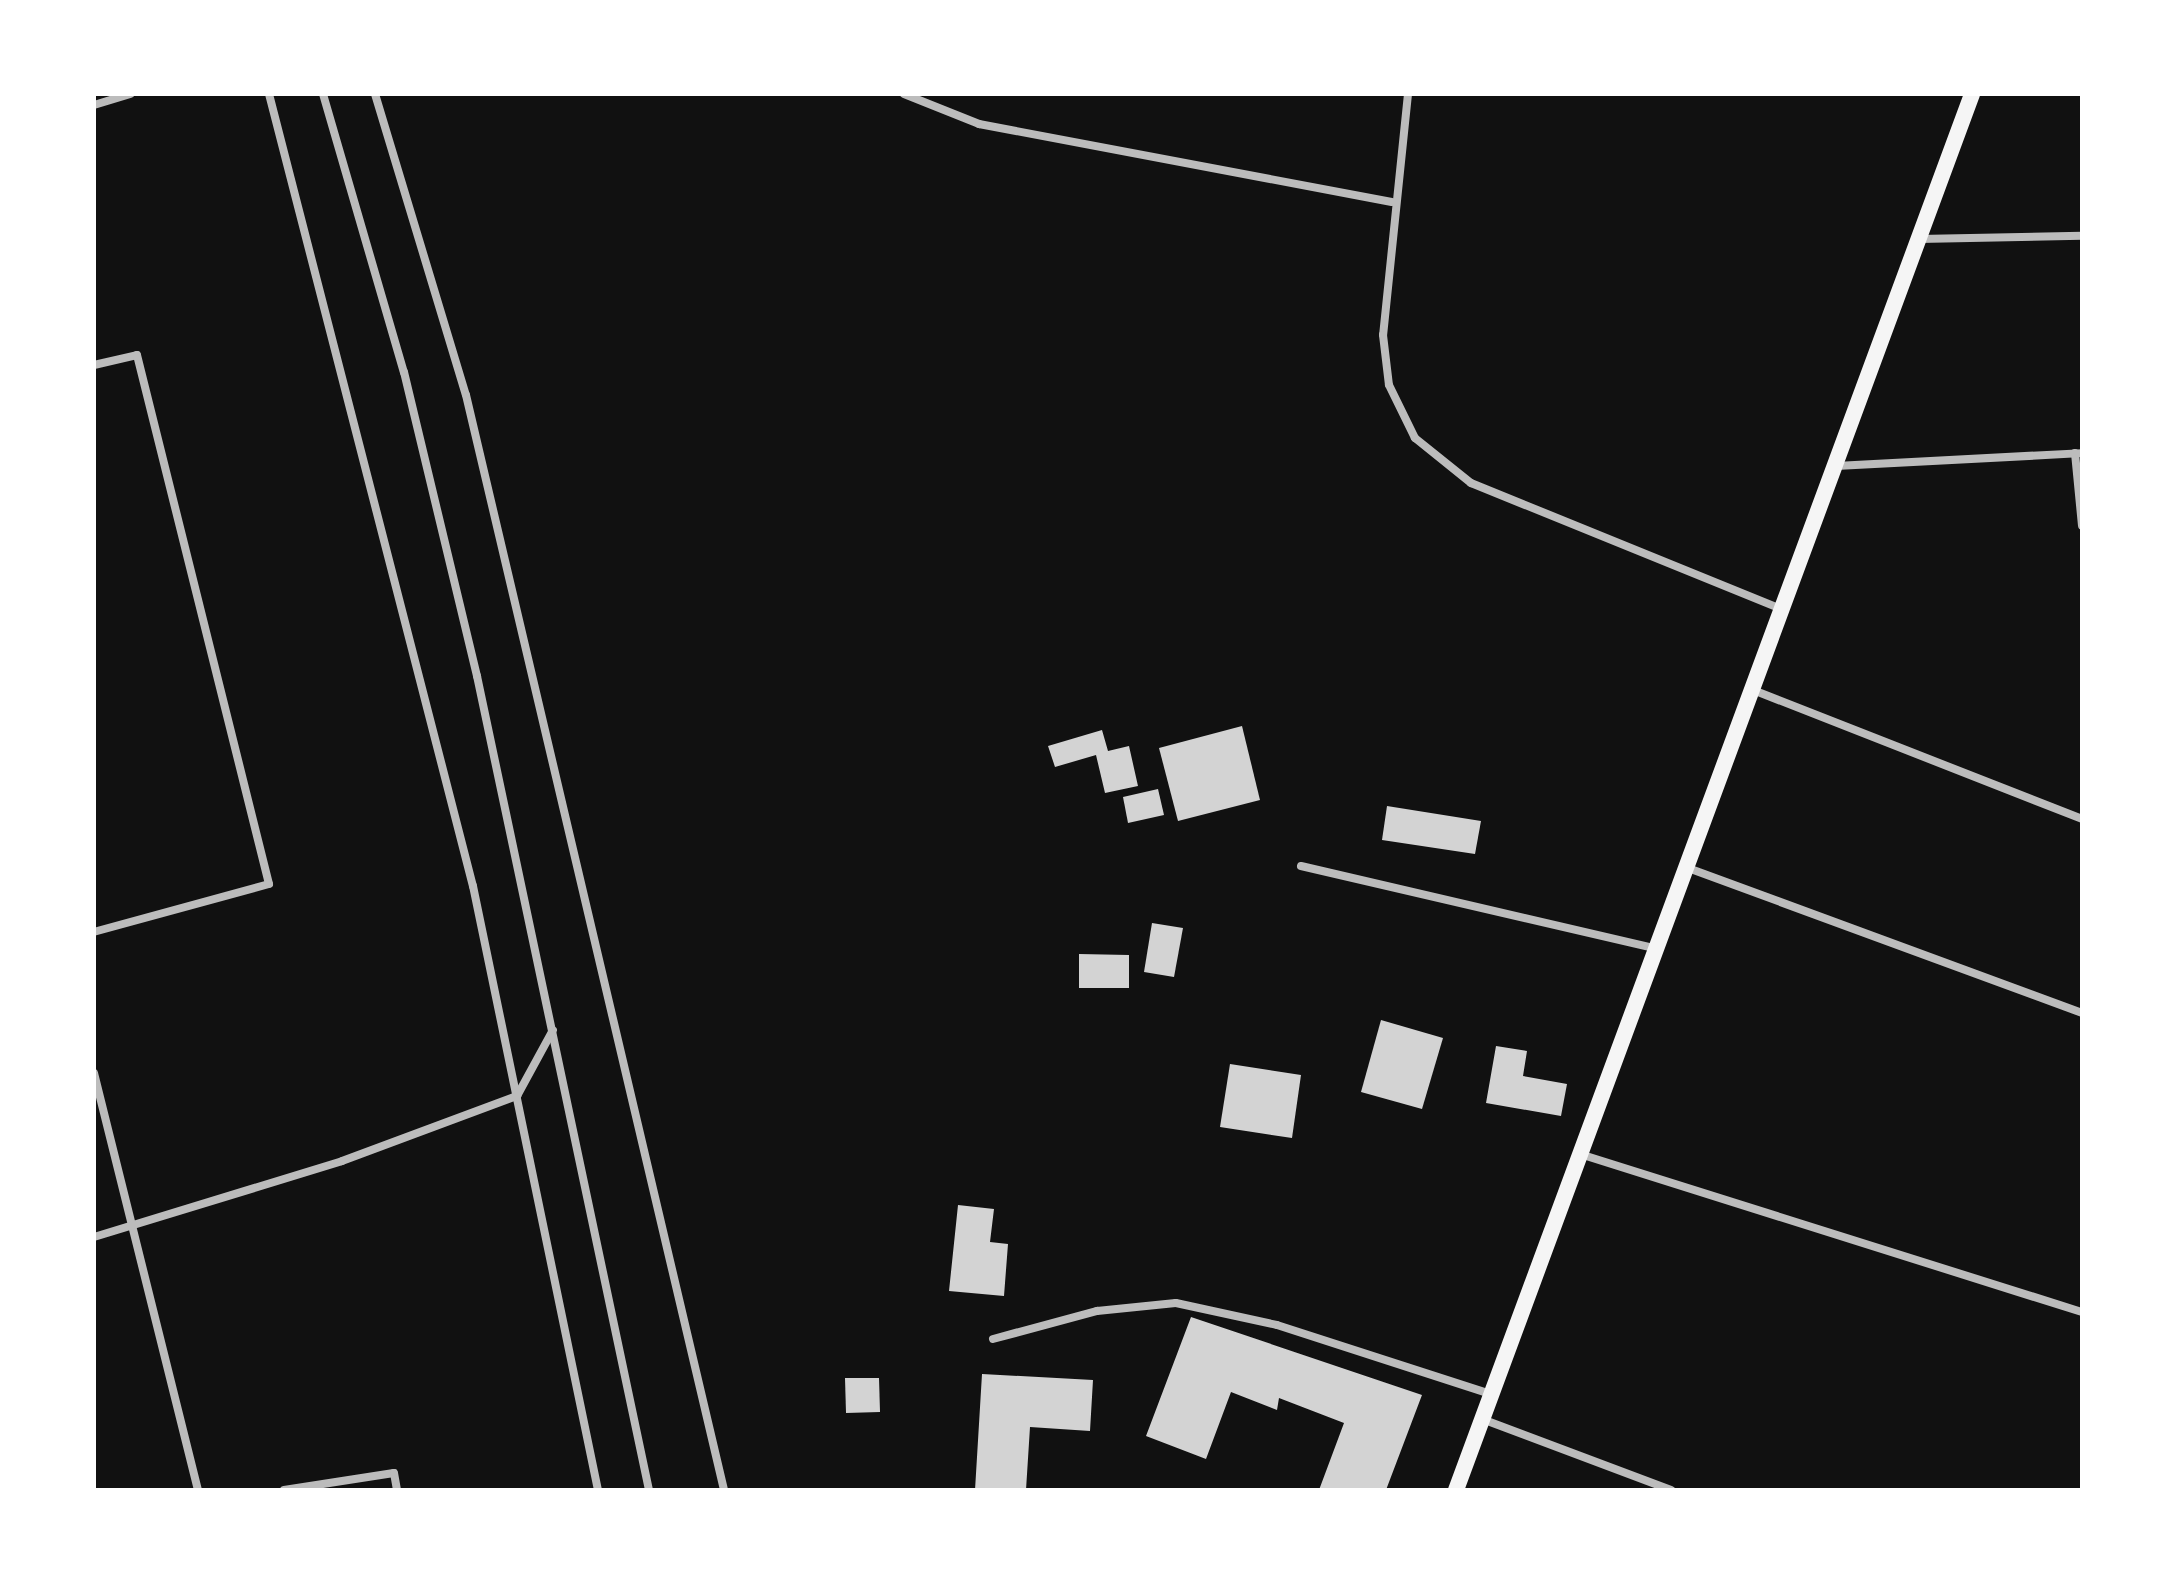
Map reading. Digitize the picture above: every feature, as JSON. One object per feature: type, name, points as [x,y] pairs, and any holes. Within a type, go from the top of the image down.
[{"type":"main road","points":[[1456,1490],[1583,1155],[1972,94]]},
{"type":"street","points":[[94,105],[130,94]]},
{"type":"street","points":[[269,94],[359,426],[517,1096],[598,1490]]},
{"type":"street","points":[[323,94],[408,387],[553,1029],[649,1490]]},
{"type":"street","points":[[375,94],[466,395],[724,1490]]},
{"type":"street","points":[[904,94],[979,124],[1392,202]]},
{"type":"street","points":[[1408,94],[1392,202],[1385,362],[1404,421],[1425,449],[1471,483],[1783,609]]},
{"type":"street","points":[[1918,239],[2082,236]]},
{"type":"street","points":[[94,365],[137,355],[269,884],[94,932]]},
{"type":"street","points":[[1836,466],[2079,453],[2082,526]]},
{"type":"street","points":[[1753,690],[2082,819]]},
{"type":"street","points":[[1301,866],[1658,949]]},
{"type":"street","points":[[1688,868],[2082,1013]]},
{"type":"street","points":[[94,1237],[517,1096],[553,1029]]},
{"type":"street","points":[[94,1073],[198,1490]]},
{"type":"street","points":[[1583,1155],[2082,1312]]},
{"type":"street","points":[[993,1339],[1097,1311],[1176,1303],[1277,1325],[1490,1394]]},
{"type":"street","points":[[1481,1419],[1671,1490]]},
{"type":"street","points":[[284,1490],[394,1473],[397,1490]]},
{"type":"building","points":[[1242,726],[1260,800],[1178,821],[1159,748]]},
{"type":"building","points":[[1102,730],[1108,751],[1129,746],[1138,786],[1105,793],[1096,755],[1055,767],[1048,746]]},
{"type":"building","points":[[1158,789],[1164,815],[1128,823],[1123,797]]},
{"type":"building","points":[[1387,806],[1481,821],[1475,854],[1382,840]]},
{"type":"building","points":[[1152,923],[1183,928],[1174,977],[1144,972]]},
{"type":"building","points":[[1079,954],[1129,955],[1129,988],[1079,988]]},
{"type":"building","points":[[1381,1020],[1443,1038],[1422,1109],[1361,1092]]},
{"type":"building","points":[[1496,1046],[1527,1051],[1523,1076],[1567,1084],[1561,1116],[1486,1103]]},
{"type":"building","points":[[1230,1064],[1301,1075],[1292,1138],[1220,1127]]},
{"type":"building","points":[[958,1205],[994,1209],[990,1242],[1008,1244],[1004,1296],[949,1291]]},
{"type":"building","points":[[1191,1317],[1422,1395],[1386,1490],[1319,1490],[1344,1423],[1279,1398],[1277,1410],[1231,1392],[1206,1459],[1146,1436]]},
{"type":"building","points":[[982,1374],[1093,1380],[1090,1431],[1030,1427],[1026,1490],[975,1490]]},
{"type":"building","points":[[845,1378],[879,1378],[880,1412],[846,1413]]}]
